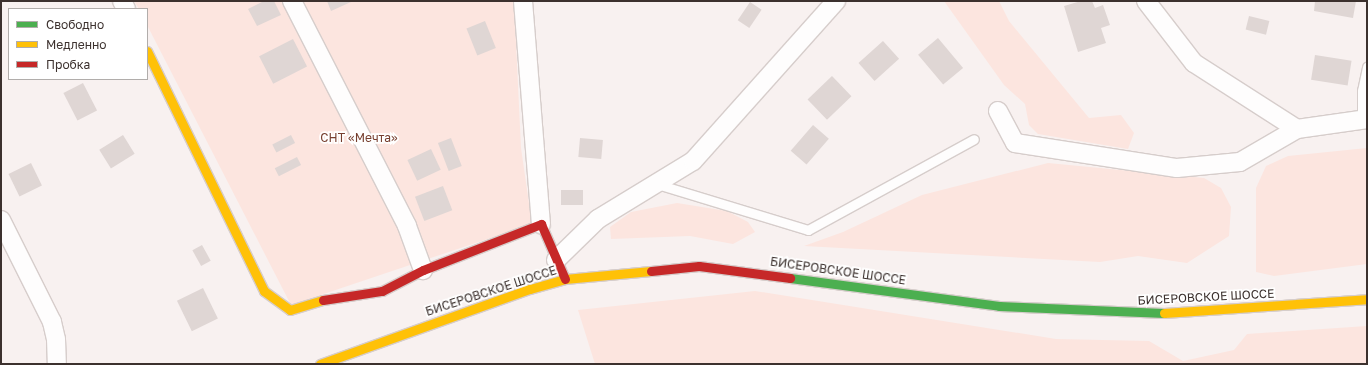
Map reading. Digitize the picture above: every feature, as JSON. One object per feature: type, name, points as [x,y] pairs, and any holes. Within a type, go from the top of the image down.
[{"type":"main road","points":[[148,53],[264,291],[290,310],[316,302],[382,291],[423,270],[541,224],[565,279]]},
{"type":"main road","name":"БИСЕРОВСКОЕ ШОССЕ","points":[[320,364],[485,305],[565,279],[699,266],[998,306],[1148,314],[1367,299]]},
{"type":"street","points":[[292,1],[407,226],[423,270]]},
{"type":"street","points":[[523,1],[541,224]]},
{"type":"street","points":[[556,260],[598,219],[693,160],[836,1]]},
{"type":"street","points":[[1146,1],[1194,63],[1297,129]]},
{"type":"street","points":[[998,111],[1016,143],[1177,168],[1240,162],[1297,129],[1365,119]]},
{"type":"street","points":[[1,220],[52,322],[56,339],[57,364]]},
{"type":"lane","points":[[1365,119],[1362,91],[1367,67]]},
{"type":"lane","points":[[655,184],[808,230],[974,139]]},
{"type":"green space","name":"СНТ «Мечта»","points":[[134,1],[514,1],[521,148],[532,224],[291,305],[148,27],[148,8],[138,8]]},
{"type":"green space","points":[[944,1],[999,1],[1009,21],[1089,118],[1121,115],[1134,133],[1128,149],[1038,134],[1029,125],[1025,104],[1004,85]]},
{"type":"green space","points":[[1367,148],[1367,264],[1274,276],[1256,272],[1256,188],[1266,166],[1288,156]]},
{"type":"green space","points":[[1048,163],[1204,178],[1221,188],[1231,207],[1229,236],[1187,263],[1138,256],[1100,262],[804,246],[843,232],[922,195]]},
{"type":"green space","points":[[677,203],[727,211],[748,222],[755,232],[733,244],[690,236],[611,239],[610,227],[631,212]]},
{"type":"green space","points":[[755,291],[1056,339],[1149,341],[1183,361],[1234,350],[1247,334],[1367,326],[1367,364],[595,364],[578,310]]},
{"type":"building","points":[[264,1],[274,1],[281,15],[257,26],[248,9]]},
{"type":"building","points":[[327,1],[351,1],[351,2],[331,11]]},
{"type":"building","points":[[1081,1],[1092,1],[1095,8],[1103,5],[1110,25],[1101,28],[1106,43],[1078,52],[1064,6]]},
{"type":"building","points":[[1315,1],[1356,1],[1353,18],[1314,11]]},
{"type":"building","points":[[750,2],[762,10],[749,28],[738,20]]},
{"type":"building","points":[[1249,16],[1269,21],[1266,35],[1246,30]]},
{"type":"building","points":[[485,21],[496,48],[477,55],[466,28]]},
{"type":"building","points":[[938,38],[963,68],[943,85],[918,55]]},
{"type":"building","points":[[293,39],[307,67],[273,84],[259,56]]},
{"type":"building","points":[[883,41],[899,59],[875,81],[858,63]]},
{"type":"building","points":[[1315,55],[1352,61],[1348,85],[1311,80]]},
{"type":"building","points":[[832,76],[851,96],[827,120],[808,100]]},
{"type":"building","points":[[83,83],[97,111],[77,121],[63,93]]},
{"type":"building","points":[[813,125],[829,139],[807,164],[791,151]]},
{"type":"building","points":[[123,135],[135,154],[111,168],[99,150]]},
{"type":"building","points":[[291,135],[295,143],[276,153],[272,145]]},
{"type":"building","points":[[451,138],[462,166],[449,171],[438,143]]},
{"type":"building","points":[[580,138],[603,140],[601,159],[578,157]]},
{"type":"building","points":[[431,149],[441,170],[417,181],[407,160]]},
{"type":"building","points":[[297,157],[301,165],[279,176],[275,168]]},
{"type":"building","points":[[31,163],[42,185],[19,196],[9,174]]},
{"type":"building","points":[[443,186],[452,210],[424,221],[415,197]]},
{"type":"building","points":[[561,190],[583,190],[583,205],[561,205]]},
{"type":"building","points":[[202,245],[211,261],[201,266],[192,250]]},
{"type":"building","points":[[203,288],[218,319],[192,331],[177,301]]},
{"type":"traffic: fast","points":[[790,278],[999,306],[1164,313]]},
{"type":"traffic: slow","points":[[148,53],[264,291],[290,310],[323,300]]},
{"type":"traffic: slow","points":[[320,364],[530,289],[565,279],[651,271]]},
{"type":"traffic: slow","points":[[1164,313],[1367,299]]},
{"type":"traffic: jam","points":[[323,300],[382,291],[423,270],[541,224],[565,279]]},
{"type":"traffic: jam","points":[[651,271],[699,266],[790,278]]}]
